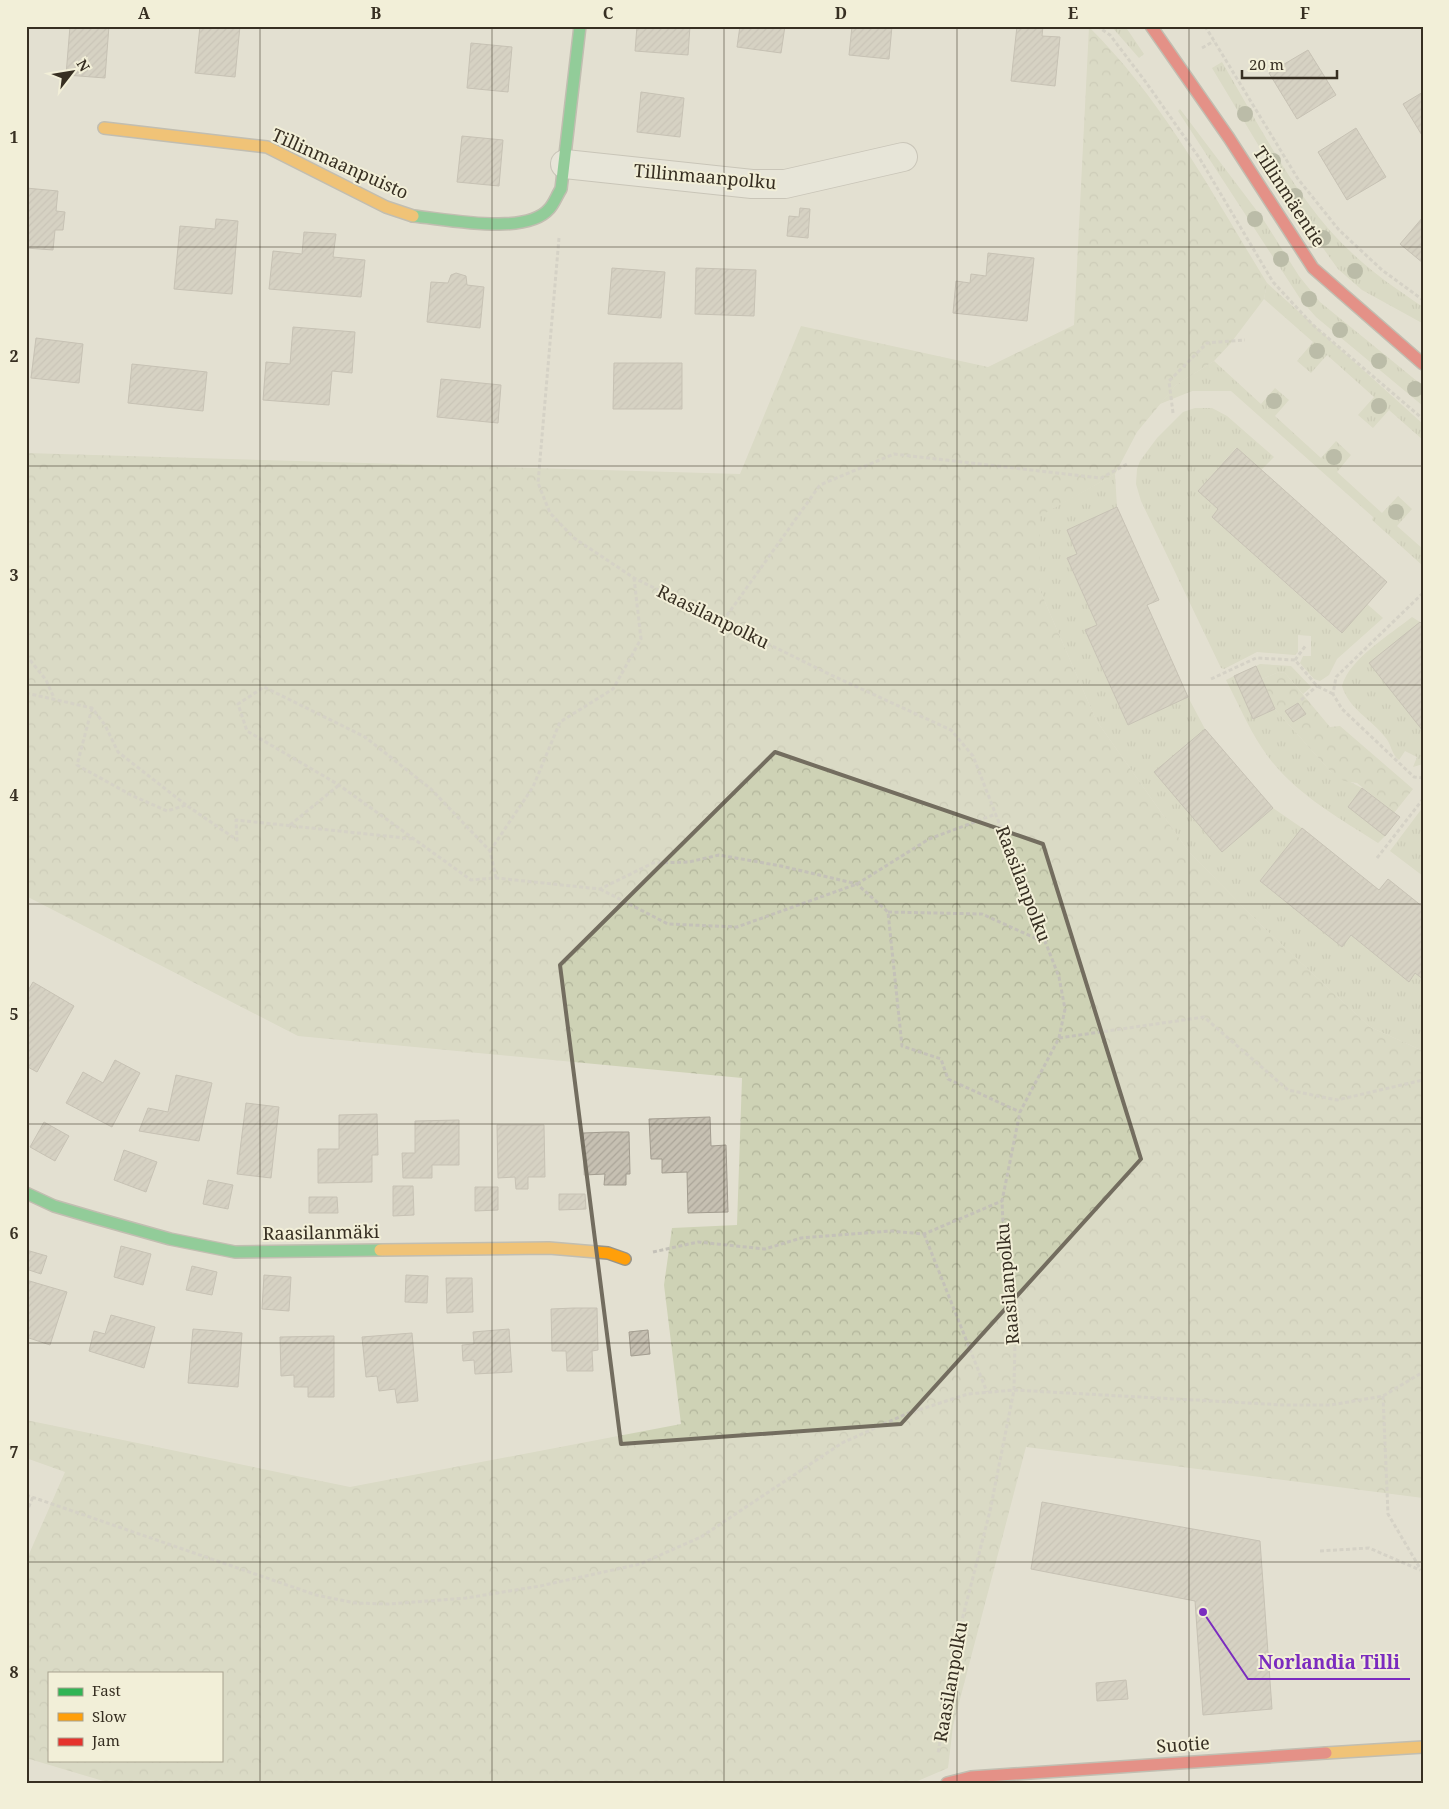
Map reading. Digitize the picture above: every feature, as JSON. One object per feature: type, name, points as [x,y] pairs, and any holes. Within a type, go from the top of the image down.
[{"type":"street","name":"Tillinmaanpuisto","points":[[104,128],[267,147],[386,207],[413,216],[502,224],[530,222],[549,210],[562,189],[580,26]]},
{"type":"street","name":"Tillinmäentie","points":[[1151,26],[1224,130],[1313,268],[1423,364]]},
{"type":"street","name":"Tillinmaanpolku","points":[[565,164],[752,184],[785,184],[903,157]]},
{"type":"street","name":"Raasilanmäki","points":[[26,1193],[54,1206],[95,1218],[170,1239],[235,1252],[548,1248],[608,1253],[625,1259]]},
{"type":"street","name":"Suotie","points":[[947,1783],[971,1776],[1423,1747]]},
{"type":"path","points":[[1205,26],[1304,186],[1346,236],[1382,270],[1423,300]]},
{"type":"path","name":"Raasilanpolku","points":[[559,238],[538,483],[550,513],[574,538],[634,578],[831,675],[951,730],[973,756],[1058,977],[1065,1009],[1059,1038],[1020,1112],[1002,1201],[1004,1245],[1015,1338],[1014,1390],[990,1511],[954,1651],[938,1755]]},
{"type":"path","points":[[1173,413],[1169,381],[1207,343],[1245,340]]},
{"type":"path","points":[[723,622],[820,485],[894,454],[1101,478],[1129,464]]},
{"type":"path","points":[[490,851],[533,787],[560,722],[613,689],[641,639],[634,578]]},
{"type":"path","points":[[1333,694],[1336,677],[1423,593]]},
{"type":"path","points":[[1295,660],[1306,645]]},
{"type":"path","points":[[26,655],[46,680],[54,699]]},
{"type":"path","points":[[1211,679],[1256,658],[1295,660],[1317,686],[1333,694],[1342,709],[1414,778],[1423,778]]},
{"type":"path","points":[[1301,700],[1317,686]]},
{"type":"path","points":[[496,878],[490,851],[431,789],[365,737],[264,687],[238,704],[247,731],[339,785],[471,880],[496,878],[600,889],[668,924],[737,927],[857,884],[929,839],[996,814]]},
{"type":"path","points":[[26,693],[92,708],[105,725],[118,752],[186,805],[238,840],[236,820],[415,839]]},
{"type":"path","points":[[92,708],[77,765],[132,795],[167,811],[186,805]]},
{"type":"path","points":[[290,826],[339,785]]},
{"type":"path","points":[[1377,858],[1423,799]]},
{"type":"path","points":[[600,889],[653,864],[689,862],[719,855],[781,866],[857,884],[888,912],[982,914],[1046,943]]},
{"type":"path","points":[[888,912],[902,1046],[941,1059],[948,1078],[1020,1112]]},
{"type":"path","points":[[1059,1038],[1204,1017],[1288,1090],[1337,1100],[1423,1080]]},
{"type":"path","points":[[625,1259],[698,1242],[764,1249],[801,1238],[890,1232],[924,1234],[1002,1201]]},
{"type":"path","points":[[924,1234],[987,1392]]},
{"type":"path","points":[[26,1495],[324,1596],[355,1604],[388,1604],[466,1598],[540,1586],[640,1564],[700,1537],[842,1443],[906,1414],[968,1394],[1014,1390],[1284,1405],[1331,1405],[1383,1396],[1423,1372]]},
{"type":"path","points":[[1320,1551],[1369,1548],[1421,1570],[1388,1514],[1383,1396]]},
{"type":"path","points":[[26,1513],[33,1497]]},
{"type":"highlighted area","points":[[775,752],[1043,844],[1141,1159],[901,1424],[621,1444],[560,965]]},
{"type":"green space","points":[[1111,26],[1125,26],[1144,54],[1139,58]]},
{"type":"green space","points":[[1089,27],[1116,55],[1164,117],[1186,149],[1267,283],[1264,299],[1230,344],[1214,361],[1176,385],[1137,432],[1115,474],[1040,516],[1039,588],[1096,720],[1189,852],[1266,930],[1370,1027],[1423,1051],[1423,1498],[1026,1447],[953,1726],[948,1768],[913,1783],[110,1783],[26,1758],[26,1561],[65,1472],[26,1458],[26,1420],[350,1487],[681,1424],[664,1285],[672,1228],[737,1225],[742,1078],[298,1036],[26,896],[26,453],[740,474],[801,326],[988,367],[1074,325]]},
{"type":"green space","points":[[1222,62],[1281,163],[1315,212],[1353,254],[1386,282],[1423,307],[1422,323],[1362,290],[1338,269],[1305,223],[1212,68]]},
{"type":"green space","points":[[1180,109],[1263,219],[1299,276],[1320,302],[1423,386],[1423,406],[1316,317],[1301,300],[1178,111]]},
{"type":"green space","points":[[1267,283],[1423,424],[1423,440],[1389,410],[1373,428],[1358,415],[1374,397],[1327,355],[1311,373],[1297,361],[1313,342],[1264,299]]},
{"type":"green space","points":[[1214,361],[1261,404],[1275,388],[1289,400],[1275,416],[1321,458],[1336,441],[1351,455],[1337,472],[1382,513],[1398,496],[1412,509],[1397,526],[1423,549],[1423,566],[1372,520],[1373,517],[1231,391],[1192,391],[1160,404],[1176,385]]},
{"type":"green space","points":[[1195,408],[1212,408],[1227,416],[1274,457],[1261,470],[1236,448],[1198,491],[1218,509],[1212,517],[1341,633],[1367,604],[1383,618],[1337,659],[1329,675],[1320,681],[1314,679],[1300,663],[1303,656],[1311,656],[1311,636],[1298,635],[1298,652],[1295,655],[1257,652],[1224,669],[1221,668],[1141,501],[1136,484],[1137,469],[1140,461],[1157,438],[1183,412]]},
{"type":"green space","points":[[1115,474],[1117,507],[1067,530],[1077,554],[1067,559],[1097,625],[1085,631],[1128,725],[1188,697],[1205,729],[1155,773],[1222,852],[1273,808],[1302,828],[1260,881],[1342,947],[1351,935],[1408,981],[1415,973],[1423,979],[1423,1051],[1370,1027],[1266,930],[1189,852],[1096,720],[1039,588],[1039,516]]},
{"type":"green space","points":[[1412,617],[1420,622],[1369,663],[1423,731],[1423,764],[1413,767],[1417,757],[1405,751],[1399,760],[1393,753],[1387,740],[1350,701],[1342,686],[1346,676],[1362,657],[1382,639]]},
{"type":"green space","points":[[1260,664],[1291,666],[1311,687],[1303,694],[1285,673],[1279,672],[1262,679],[1256,666]]},
{"type":"green space","points":[[1279,672],[1285,673],[1330,727],[1340,726],[1413,789],[1394,813],[1357,783],[1344,781],[1331,772],[1275,709],[1262,679]]},
{"type":"green space","points":[[1234,676],[1253,719],[1275,709],[1331,772],[1362,788],[1348,807],[1385,836],[1378,843],[1300,790],[1273,763],[1252,732],[1226,680]]},
{"type":"green space","points":[[1423,807],[1423,876],[1390,851]]},
{"type":"building","points":[[70,26],[109,26],[105,78],[66,75]]},
{"type":"building","points":[[200,26],[240,26],[235,77],[195,73]]},
{"type":"building","points":[[637,26],[690,26],[688,55],[635,51]]},
{"type":"building","points":[[740,26],[785,26],[781,53],[737,47]]},
{"type":"building","points":[[852,26],[892,26],[889,59],[849,55]]},
{"type":"building","points":[[1017,26],[1043,26],[1042,36],[1060,37],[1055,86],[1011,81]]},
{"type":"building","points":[[471,43],[512,47],[508,92],[467,88]]},
{"type":"building","points":[[1308,50],[1336,95],[1297,119],[1269,73]]},
{"type":"building","points":[[641,92],[684,98],[680,137],[637,132]]},
{"type":"building","points":[[1423,92],[1423,137],[1403,104]]},
{"type":"building","points":[[1356,128],[1386,177],[1347,200],[1318,152]]},
{"type":"building","points":[[462,136],[503,140],[499,186],[457,182]]},
{"type":"building","points":[[26,188],[58,191],[56,211],[65,212],[63,230],[55,230],[53,250],[26,248]]},
{"type":"building","points":[[800,208],[810,209],[808,238],[787,236],[789,216],[799,217]]},
{"type":"building","points":[[1423,217],[1423,263],[1400,244]]},
{"type":"building","points":[[216,219],[238,221],[232,294],[174,289],[180,226],[215,229]]},
{"type":"building","points":[[304,232],[336,234],[333,257],[365,260],[361,297],[269,289],[273,251],[302,254]]},
{"type":"building","points":[[988,253],[1034,258],[1027,321],[953,313],[956,281],[970,283],[971,274],[986,276]]},
{"type":"building","points":[[612,268],[665,272],[661,318],[608,314]]},
{"type":"building","points":[[696,268],[756,270],[754,316],[695,314]]},
{"type":"building","points":[[456,273],[466,276],[467,285],[484,287],[480,328],[427,322],[431,282],[448,283],[451,275]]},
{"type":"building","points":[[293,327],[355,332],[352,373],[332,371],[329,405],[263,400],[266,362],[290,364]]},
{"type":"building","points":[[36,338],[83,344],[79,383],[31,378]]},
{"type":"building","points":[[614,363],[682,363],[682,409],[613,409]]},
{"type":"building","points":[[132,364],[207,372],[203,411],[128,403]]},
{"type":"building","points":[[441,379],[501,385],[498,423],[437,417]]},
{"type":"building","points":[[1237,448],[1387,582],[1342,633],[1212,517],[1218,509],[1198,491]]},
{"type":"building","points":[[1117,507],[1159,600],[1147,605],[1188,697],[1128,725],[1085,630],[1097,625],[1067,558],[1077,554],[1067,530]]},
{"type":"building","points":[[1420,622],[1423,625],[1423,731],[1369,663]]},
{"type":"building","points":[[1256,666],[1275,709],[1253,719],[1234,676]]},
{"type":"building","points":[[1298,703],[1306,714],[1293,722],[1285,711]]},
{"type":"building","points":[[1205,729],[1273,808],[1222,852],[1154,772]]},
{"type":"building","points":[[1362,788],[1400,817],[1385,836],[1348,807]]},
{"type":"building","points":[[1302,828],[1379,890],[1388,879],[1423,907],[1423,979],[1415,973],[1409,982],[1351,935],[1342,947],[1260,881]]},
{"type":"building","points":[[33,982],[74,1006],[37,1072],[26,1066],[26,994]]},
{"type":"building","points":[[115,1060],[140,1073],[112,1127],[66,1103],[83,1072],[103,1083]]},
{"type":"building","points":[[176,1075],[212,1083],[199,1141],[139,1131],[148,1108],[168,1112]]},
{"type":"building","points":[[246,1103],[279,1107],[271,1178],[237,1174]]},
{"type":"building","points":[[377,1114],[378,1155],[372,1155],[372,1182],[318,1183],[318,1149],[339,1149],[339,1115]]},
{"type":"building","points":[[710,1117],[711,1146],[726,1145],[728,1212],[688,1213],[687,1172],[662,1173],[662,1159],[651,1159],[649,1119]]},
{"type":"building","points":[[459,1120],[459,1165],[432,1165],[432,1178],[403,1178],[402,1153],[415,1153],[415,1121]]},
{"type":"building","points":[[44,1122],[69,1136],[55,1161],[30,1147]]},
{"type":"building","points":[[497,1125],[544,1125],[545,1177],[528,1177],[528,1189],[516,1189],[515,1177],[498,1178]]},
{"type":"building","points":[[629,1132],[630,1174],[626,1174],[626,1185],[604,1185],[605,1174],[584,1175],[583,1133]]},
{"type":"building","points":[[124,1150],[157,1162],[146,1192],[114,1180]]},
{"type":"building","points":[[208,1180],[233,1185],[228,1209],[203,1204]]},
{"type":"building","points":[[393,1186],[413,1186],[414,1215],[393,1216]]},
{"type":"building","points":[[475,1187],[498,1187],[498,1210],[475,1211]]},
{"type":"building","points":[[559,1194],[585,1194],[586,1209],[559,1210]]},
{"type":"building","points":[[309,1197],[337,1197],[338,1213],[309,1213]]},
{"type":"building","points":[[121,1246],[151,1254],[143,1285],[114,1277]]},
{"type":"building","points":[[26,1250],[47,1256],[41,1274],[26,1269]]},
{"type":"building","points":[[192,1266],[217,1272],[212,1295],[186,1290]]},
{"type":"building","points":[[264,1275],[291,1277],[289,1311],[262,1309]]},
{"type":"building","points":[[406,1275],[428,1276],[427,1303],[405,1302]]},
{"type":"building","points":[[446,1278],[472,1278],[473,1312],[447,1313]]},
{"type":"building","points":[[26,1280],[67,1292],[50,1345],[26,1337]]},
{"type":"building","points":[[597,1308],[598,1350],[592,1351],[593,1371],[567,1371],[566,1351],[552,1351],[551,1309]]},
{"type":"building","points":[[111,1315],[155,1327],[144,1368],[89,1351],[94,1331],[105,1334]]},
{"type":"building","points":[[193,1329],[242,1333],[238,1387],[188,1383]]},
{"type":"building","points":[[509,1329],[512,1372],[475,1374],[474,1360],[463,1361],[462,1345],[474,1344],[473,1332]]},
{"type":"building","points":[[648,1330],[650,1354],[631,1356],[629,1332]]},
{"type":"building","points":[[412,1333],[418,1401],[397,1403],[395,1389],[379,1391],[377,1376],[366,1377],[362,1337]]},
{"type":"building","points":[[334,1336],[334,1397],[308,1397],[308,1387],[294,1387],[294,1375],[281,1376],[280,1337]]},
{"type":"building","points":[[1042,1502],[1260,1541],[1272,1709],[1203,1715],[1195,1601],[1031,1569]]},
{"type":"building","points":[[1126,1680],[1128,1699],[1097,1701],[1096,1683]]},
{"type":"traffic: fast","points":[[413,216],[485,224],[505,224],[523,222],[538,217],[549,209],[561,189],[580,26]]},
{"type":"traffic: fast","points":[[26,1193],[54,1206],[95,1218],[170,1239],[235,1252],[380,1250]]},
{"type":"traffic: slow","points":[[104,128],[267,147],[386,207],[413,216]]},
{"type":"traffic: slow","points":[[380,1250],[549,1248],[608,1253],[625,1259]]},
{"type":"traffic: slow","points":[[1326,1753],[1423,1747]]},
{"type":"traffic: jam","points":[[1151,26],[1229,138],[1313,268],[1423,364]]},
{"type":"traffic: jam","points":[[947,1783],[971,1777],[1326,1753]]},
{"type":"place","name":"Norlandia Tilli","points":[[1203,1612]]}]
